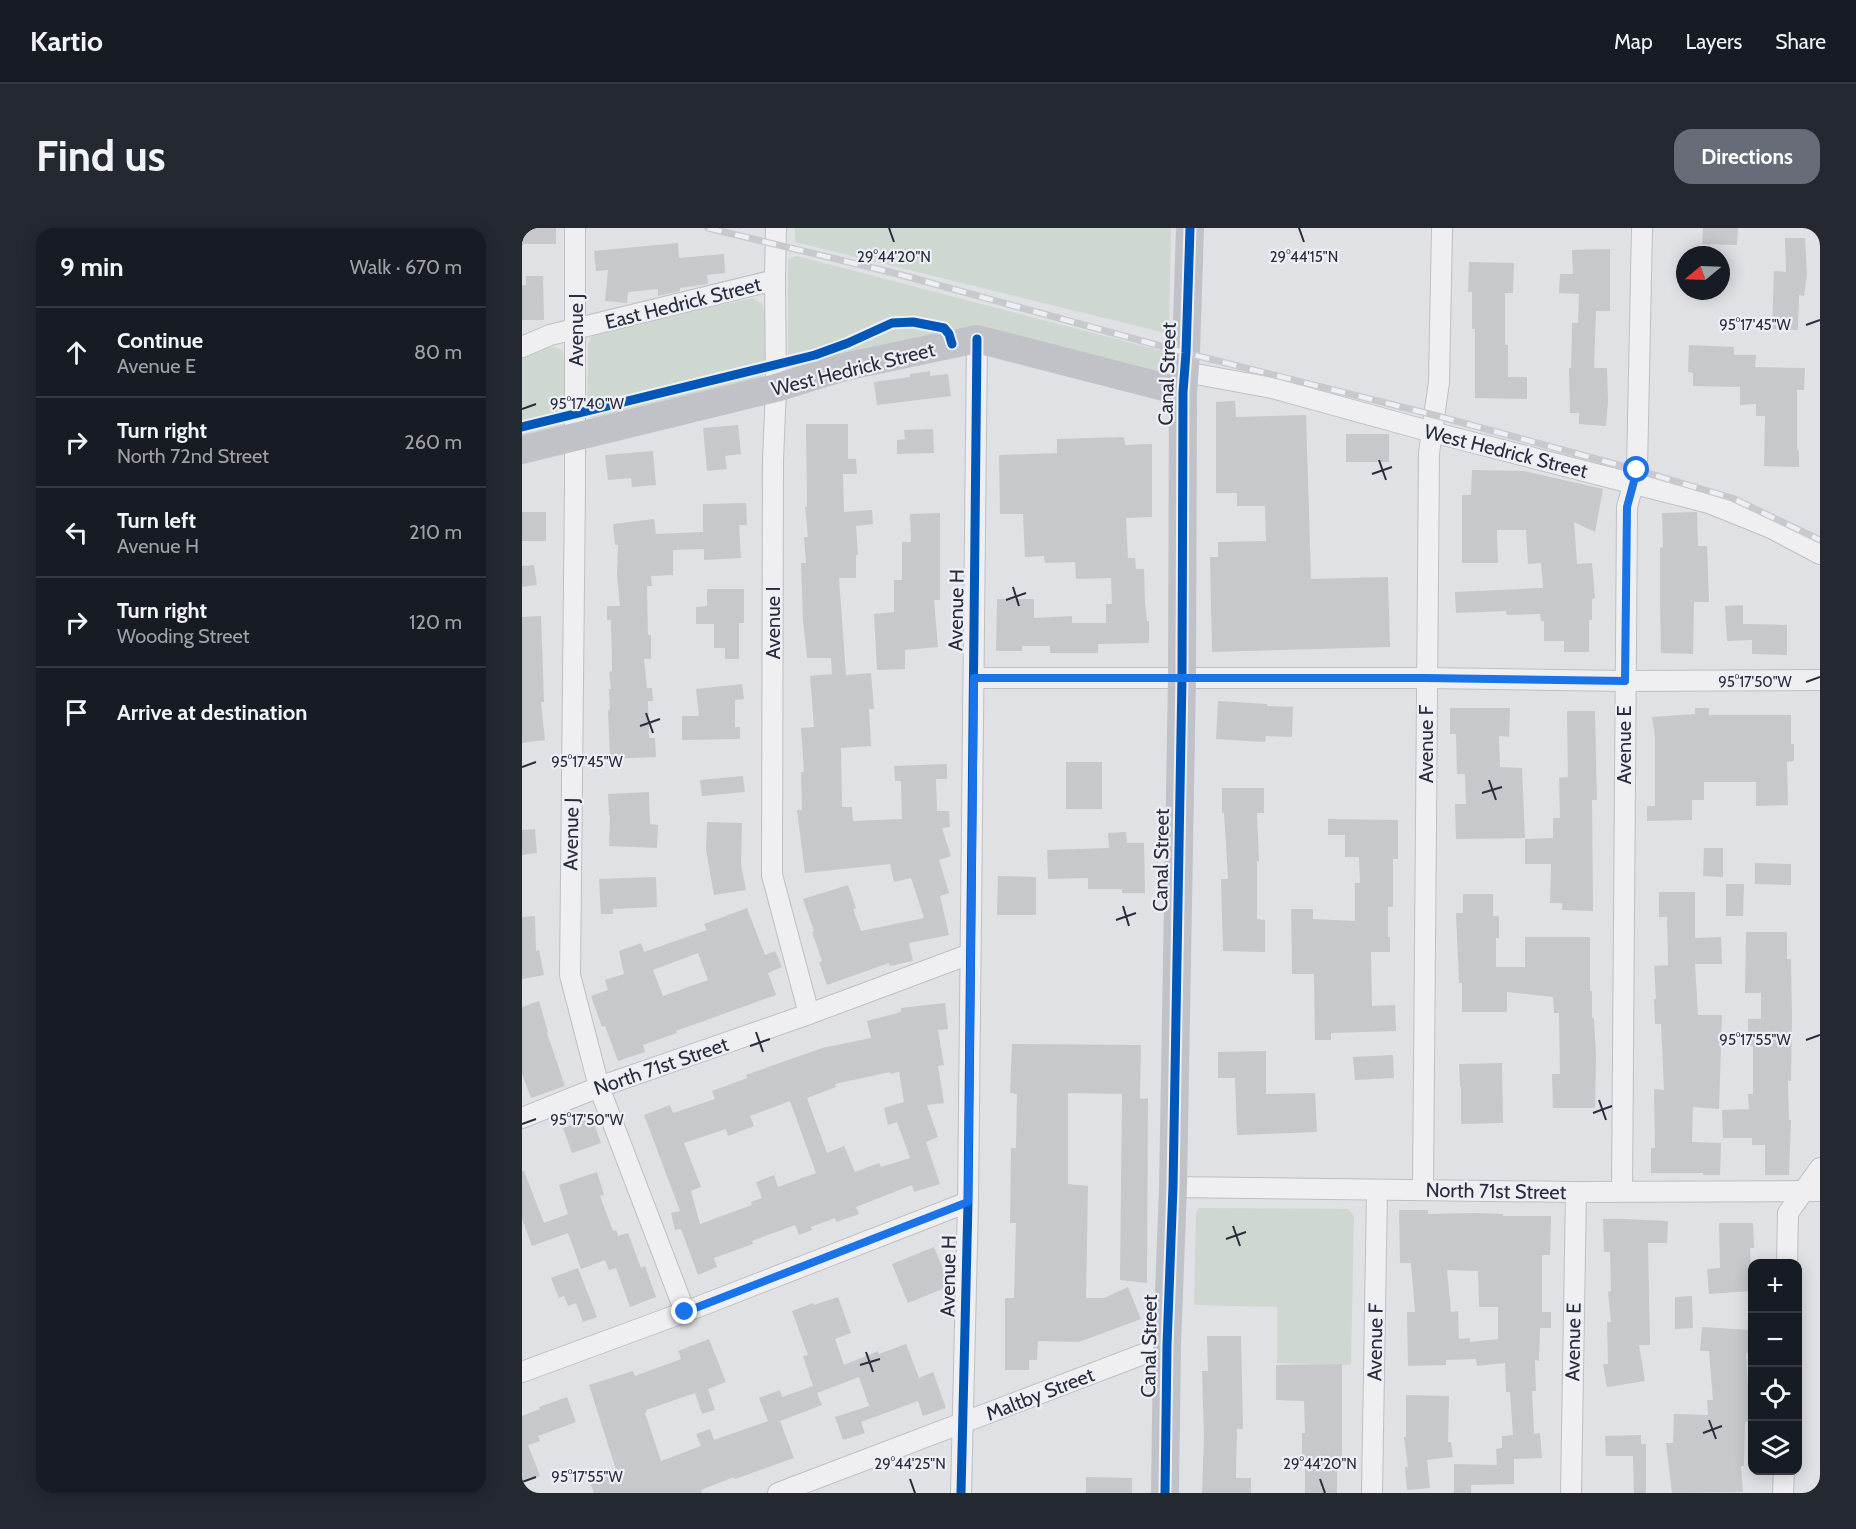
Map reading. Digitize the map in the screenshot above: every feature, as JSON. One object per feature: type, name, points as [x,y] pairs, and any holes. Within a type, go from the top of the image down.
[{"type":"street","name":"Avenue J","points":[[575,228],[570,975],[599,1087],[685,1312]]},
{"type":"street","name":"Avenue I","points":[[776,228],[772,875],[809,1014]]},
{"type":"street","name":"Canal Street","points":[[1165,1493],[1182,677],[1184,382],[1190,228]]},
{"type":"street","name":"Avenue F","points":[[1423,1190],[1429,453],[1439,382],[1442,228]]},
{"type":"street","name":"Avenue E","points":[[1622,1191],[1627,507],[1637,470],[1642,228]]},
{"type":"street","name":"East Hedrick Street","points":[[522,347],[550,335],[775,280]]},
{"type":"street","name":"West Hedrick Street","points":[[522,450],[776,388],[844,367],[977,339],[1184,382],[1272,388],[1432,432],[1709,503],[1771,528],[1820,554]]},
{"type":"street","name":"Avenue H","points":[[961,1493],[968,1202],[977,339]]},
{"type":"street","points":[[974,678],[1820,680]]},
{"type":"street","name":"North 71st Street","points":[[522,1118],[599,1087],[809,1014],[970,954]]},
{"type":"street","points":[[1787,1259],[1788,1213],[1812,1191],[1820,1168]]},
{"type":"street","name":"North 71st Street","points":[[1173,1187],[1377,1191],[1812,1191]]},
{"type":"street","name":"Avenue F","points":[[1372,1493],[1377,1191]]},
{"type":"street","name":"Avenue E","points":[[1571,1493],[1576,1192]]},
{"type":"street","points":[[522,1372],[685,1312],[968,1202]]},
{"type":"street","name":"Maltby Street","points":[[778,1493],[1167,1345]]},
{"type":"street","points":[[1783,1493],[1784,1475]]},
{"type":"shaded area","points":[[795,228],[1171,228],[1169,334],[795,242]]},
{"type":"shaded area","points":[[797,256],[1166,352],[1167,361],[1161,374],[1000,339],[796,373],[789,365],[788,358],[788,259]]},
{"type":"shaded area","points":[[752,298],[762,304],[766,320],[766,354],[761,380],[592,420],[587,409],[588,344],[592,335]]},
{"type":"shaded area","points":[[552,346],[562,350],[566,360],[564,424],[563,427],[522,443],[522,355]]},
{"type":"shaded area","points":[[1199,1208],[1348,1209],[1354,1216],[1351,1365],[1277,1363],[1277,1307],[1194,1305],[1196,1212]]},
{"type":"building","points":[[522,228],[556,228],[556,244],[522,244]]},
{"type":"building","points":[[1703,228],[1738,228],[1737,245],[1702,244]]},
{"type":"building","points":[[1785,238],[1805,238],[1807,275],[1804,296],[1799,295],[1798,330],[1772,329],[1774,271],[1786,272]]},
{"type":"building","points":[[678,243],[679,258],[724,254],[725,273],[707,275],[708,284],[680,288],[680,291],[658,296],[658,289],[628,292],[627,303],[605,301],[608,270],[596,271],[594,251]]},
{"type":"building","points":[[1610,249],[1610,311],[1596,311],[1594,368],[1607,368],[1606,426],[1579,424],[1579,413],[1570,413],[1569,368],[1571,368],[1572,323],[1578,323],[1579,294],[1559,293],[1560,274],[1573,274],[1572,250]]},
{"type":"building","points":[[1469,262],[1514,263],[1513,293],[1505,293],[1505,345],[1508,345],[1508,377],[1527,377],[1527,399],[1475,398],[1475,329],[1472,329],[1472,292],[1468,292]]},
{"type":"building","points":[[526,276],[543,276],[544,320],[522,320],[522,285],[526,285]]},
{"type":"building","points":[[1689,345],[1734,347],[1734,355],[1756,355],[1755,367],[1805,368],[1804,390],[1797,390],[1799,467],[1764,466],[1765,416],[1756,416],[1756,404],[1740,405],[1740,387],[1693,386],[1693,373],[1688,372]]},
{"type":"building","points":[[930,371],[930,376],[948,374],[951,396],[877,405],[874,382],[910,377],[910,374]]},
{"type":"building","points":[[1235,401],[1236,417],[1306,415],[1311,579],[1388,577],[1390,647],[1212,652],[1210,557],[1218,557],[1218,542],[1266,541],[1265,506],[1237,506],[1237,493],[1216,493],[1216,402]]},
{"type":"building","points":[[806,424],[848,424],[848,459],[856,459],[857,474],[843,474],[844,512],[872,510],[873,524],[856,526],[858,555],[856,555],[856,578],[839,578],[846,675],[871,673],[874,709],[869,709],[871,746],[841,748],[842,807],[852,807],[853,821],[902,819],[901,781],[895,781],[894,766],[947,764],[947,779],[936,779],[937,811],[949,811],[950,827],[942,828],[951,856],[939,860],[949,893],[940,896],[949,935],[909,943],[913,961],[890,966],[889,963],[827,985],[819,962],[822,961],[812,932],[814,931],[803,899],[848,885],[861,931],[924,918],[911,878],[894,882],[890,864],[805,873],[797,810],[802,810],[801,772],[804,772],[801,728],[814,727],[810,676],[832,674],[831,658],[807,658],[803,620],[801,563],[806,563],[804,537],[808,537],[805,507],[807,507]]},
{"type":"building","points":[[738,425],[741,454],[725,456],[727,469],[707,471],[703,428]]},
{"type":"building","points":[[933,429],[934,453],[897,454],[897,440],[905,439],[904,430]]},
{"type":"building","points":[[1346,434],[1389,434],[1389,462],[1346,462]]},
{"type":"building","points":[[1124,437],[1125,445],[1152,444],[1152,517],[1126,518],[1128,558],[1135,558],[1136,569],[1144,569],[1149,643],[1098,644],[1098,653],[1050,653],[1050,646],[1022,646],[1022,651],[996,651],[997,599],[1034,599],[1034,618],[1072,616],[1072,623],[1106,623],[1106,604],[1112,604],[1111,578],[1076,579],[1075,562],[1045,563],[1044,556],[1025,557],[1023,514],[1000,514],[999,455],[1057,453],[1057,439]]},
{"type":"building","points":[[653,451],[656,485],[632,487],[631,478],[608,480],[605,455]]},
{"type":"building","points":[[1472,470],[1524,471],[1603,489],[1595,532],[1574,522],[1577,564],[1592,563],[1595,598],[1592,599],[1592,620],[1589,620],[1589,652],[1564,652],[1564,641],[1544,641],[1544,621],[1541,621],[1540,614],[1507,615],[1506,611],[1456,613],[1455,592],[1543,588],[1541,563],[1528,564],[1526,530],[1497,530],[1498,563],[1462,563],[1462,495],[1471,495]]},
{"type":"building","points":[[746,503],[747,525],[739,525],[741,558],[704,560],[704,549],[673,550],[673,575],[651,576],[652,586],[647,586],[651,659],[644,659],[647,688],[652,688],[653,701],[648,701],[649,738],[655,738],[656,757],[610,759],[608,710],[610,710],[609,689],[611,689],[609,672],[612,671],[611,620],[607,620],[607,606],[620,606],[617,576],[618,545],[615,545],[613,524],[654,519],[656,534],[703,532],[703,504]]},
{"type":"building","points":[[522,512],[546,512],[546,541],[522,541]]},
{"type":"building","points":[[1697,512],[1698,546],[1707,546],[1709,602],[1694,602],[1693,654],[1661,653],[1662,513]]},
{"type":"building","points":[[940,513],[940,600],[934,600],[938,647],[905,650],[905,669],[877,670],[874,614],[894,612],[894,580],[902,580],[902,542],[911,542],[910,514]]},
{"type":"building","points":[[534,565],[537,585],[522,587],[522,566]]},
{"type":"building","points":[[707,589],[744,589],[744,623],[739,623],[739,659],[725,659],[725,648],[714,648],[714,624],[696,624],[696,607],[707,606]]},
{"type":"building","points":[[1743,605],[1743,624],[1787,625],[1787,655],[1752,654],[1752,640],[1727,641],[1725,606]]},
{"type":"building","points":[[541,616],[544,702],[541,702],[545,740],[522,743],[522,617]]},
{"type":"building","points":[[742,684],[744,699],[735,700],[735,727],[740,727],[740,739],[682,740],[682,716],[699,716],[696,689]]},
{"type":"building","points":[[1218,701],[1293,707],[1292,737],[1266,736],[1265,742],[1216,739]]},
{"type":"building","points":[[1450,708],[1510,708],[1509,737],[1499,736],[1500,767],[1522,768],[1525,838],[1456,839],[1455,804],[1466,804],[1465,774],[1457,774],[1456,734],[1450,734]]},
{"type":"building","points":[[1695,708],[1709,708],[1709,715],[1791,715],[1791,744],[1794,744],[1794,761],[1787,762],[1788,805],[1756,806],[1756,782],[1704,782],[1704,800],[1692,800],[1692,820],[1647,821],[1647,806],[1655,806],[1655,737],[1652,717],[1695,714]]},
{"type":"building","points":[[1567,711],[1595,711],[1597,800],[1592,800],[1593,911],[1562,910],[1562,903],[1550,903],[1551,864],[1525,864],[1525,839],[1553,838],[1553,818],[1560,818],[1559,778],[1568,777]]},
{"type":"building","points":[[1066,762],[1102,762],[1102,809],[1066,809]]},
{"type":"building","points":[[743,776],[745,792],[702,796],[700,780]]},
{"type":"building","points":[[1222,788],[1264,788],[1264,813],[1257,813],[1259,861],[1257,861],[1257,919],[1265,920],[1265,952],[1223,951],[1221,879],[1228,879]]},
{"type":"building","points":[[649,792],[650,824],[658,825],[657,848],[609,846],[608,794]]},
{"type":"building","points":[[1328,819],[1398,820],[1398,859],[1393,859],[1393,907],[1388,907],[1390,952],[1371,952],[1372,1006],[1395,1005],[1396,1031],[1331,1033],[1331,1040],[1315,1040],[1314,974],[1292,974],[1291,909],[1313,909],[1313,919],[1355,921],[1355,883],[1360,883],[1359,857],[1345,857],[1345,835],[1328,835]]},
{"type":"building","points":[[707,822],[742,823],[741,864],[746,890],[714,895],[706,850]]},
{"type":"building","points":[[535,829],[537,853],[522,855],[522,830]]},
{"type":"building","points":[[1126,832],[1127,843],[1144,843],[1145,893],[1122,893],[1122,889],[1088,889],[1088,878],[1048,879],[1047,850],[1109,848],[1108,833]]},
{"type":"building","points":[[1704,848],[1723,848],[1723,877],[1703,876]]},
{"type":"building","points":[[1755,863],[1791,864],[1791,885],[1755,884]]},
{"type":"building","points":[[998,876],[1036,877],[1036,915],[997,915]]},
{"type":"building","points":[[656,877],[657,907],[613,909],[613,914],[601,914],[599,879]]},
{"type":"building","points":[[1726,884],[1744,884],[1743,916],[1726,916]]},
{"type":"building","points":[[1659,892],[1695,892],[1695,938],[1721,937],[1722,964],[1695,964],[1698,1015],[1722,1015],[1719,1109],[1693,1107],[1692,1142],[1721,1143],[1720,1175],[1651,1173],[1651,1148],[1655,1148],[1654,1089],[1664,1090],[1661,1024],[1655,1024],[1654,966],[1668,965],[1667,917],[1659,917]]},
{"type":"building","points":[[1463,894],[1493,894],[1493,916],[1499,916],[1496,967],[1525,967],[1525,937],[1590,937],[1590,991],[1592,991],[1596,1057],[1595,1108],[1553,1108],[1552,1074],[1560,1074],[1559,1013],[1554,1013],[1553,997],[1507,992],[1507,1012],[1462,1012],[1456,913],[1463,913]]},
{"type":"building","points":[[747,908],[765,955],[775,951],[782,967],[768,973],[776,995],[676,1031],[677,1033],[643,1045],[645,1052],[618,1061],[591,996],[608,990],[605,980],[624,974],[619,951],[641,943],[644,952],[707,930],[704,924]],"holes":[[[698,953],[708,980],[663,996],[653,970]]]},
{"type":"building","points":[[535,916],[536,951],[539,950],[544,975],[522,979],[522,917]]},
{"type":"building","points":[[1746,932],[1787,932],[1787,959],[1791,959],[1792,1019],[1791,1081],[1788,1081],[1789,1120],[1791,1120],[1789,1175],[1765,1175],[1765,1145],[1752,1145],[1752,1138],[1723,1138],[1722,1110],[1749,1109],[1748,1094],[1753,1094],[1753,1046],[1748,1046],[1748,1019],[1761,1019],[1761,993],[1745,993]]},
{"type":"building","points":[[539,1001],[565,1086],[531,1098],[522,1074],[522,1007]]},
{"type":"building","points":[[945,1003],[948,1029],[938,1030],[944,1065],[938,1066],[944,1103],[927,1105],[938,1137],[926,1142],[940,1184],[914,1192],[912,1185],[856,1207],[859,1214],[836,1222],[835,1218],[811,1227],[812,1230],[799,1235],[795,1225],[752,1241],[753,1244],[714,1258],[717,1267],[698,1275],[681,1229],[675,1230],[671,1213],[680,1211],[644,1115],[670,1105],[673,1113],[715,1099],[712,1091],[747,1078],[746,1075],[822,1048],[871,1038],[867,1021],[901,1012],[901,1008]],"holes":[[[890,1072],[890,1074],[899,1072],[904,1102],[884,1108],[888,1125],[897,1122],[910,1158],[881,1167],[879,1163],[855,1172],[844,1146],[827,1153],[807,1098],[836,1087],[835,1084]],[[790,1101],[816,1173],[778,1187],[774,1175],[756,1182],[762,1198],[751,1202],[752,1205],[700,1224],[691,1191],[701,1187],[684,1143],[726,1129],[728,1136],[754,1126],[750,1116]]]},
{"type":"building","points":[[1012,1044],[1141,1045],[1140,1099],[1148,1098],[1147,1283],[1120,1280],[1122,1094],[1068,1093],[1068,1184],[1088,1186],[1086,1298],[1104,1298],[1128,1287],[1141,1319],[1079,1342],[1038,1341],[1037,1360],[1029,1360],[1029,1370],[1005,1370],[1005,1298],[1014,1298],[1016,1223],[1010,1223],[1011,1148],[1016,1148],[1017,1094],[1010,1093]]},
{"type":"building","points":[[1266,1051],[1266,1094],[1315,1093],[1317,1132],[1237,1135],[1235,1078],[1218,1078],[1218,1052]]},
{"type":"building","points":[[1393,1055],[1394,1078],[1355,1080],[1353,1057]]},
{"type":"building","points":[[1502,1063],[1503,1123],[1461,1124],[1459,1064]]},
{"type":"building","points":[[592,1118],[601,1143],[572,1153],[563,1128]]},
{"type":"building","points":[[522,1171],[524,1171],[544,1223],[568,1214],[559,1185],[597,1172],[604,1195],[600,1196],[613,1231],[616,1230],[618,1236],[628,1233],[641,1268],[645,1266],[656,1297],[630,1307],[616,1268],[609,1270],[605,1260],[581,1269],[568,1233],[532,1246],[522,1219]]},
{"type":"building","points":[[1399,1210],[1428,1210],[1428,1214],[1551,1216],[1550,1255],[1542,1255],[1542,1312],[1551,1312],[1551,1328],[1540,1328],[1539,1361],[1535,1360],[1536,1391],[1532,1391],[1534,1434],[1540,1433],[1542,1458],[1514,1459],[1514,1484],[1471,1485],[1471,1493],[1454,1493],[1454,1464],[1497,1465],[1496,1449],[1502,1448],[1502,1436],[1513,1435],[1510,1392],[1506,1392],[1505,1363],[1477,1366],[1476,1359],[1446,1360],[1446,1365],[1408,1366],[1407,1312],[1415,1312],[1411,1263],[1400,1263]],"holes":[[[1447,1270],[1478,1271],[1479,1307],[1498,1307],[1498,1339],[1470,1342],[1470,1338],[1459,1339],[1458,1311],[1451,1312]]]},
{"type":"building","points":[[1603,1219],[1668,1221],[1667,1243],[1648,1243],[1650,1345],[1639,1345],[1645,1381],[1607,1387],[1603,1364],[1608,1364],[1607,1322],[1611,1322],[1608,1292],[1611,1291],[1610,1252],[1604,1252]]},
{"type":"building","points":[[1719,1223],[1753,1223],[1754,1248],[1750,1248],[1751,1259],[1748,1259],[1748,1291],[1709,1294],[1707,1269],[1720,1268]]},
{"type":"building","points":[[934,1247],[950,1286],[908,1303],[892,1264]]},
{"type":"building","points":[[578,1268],[597,1317],[583,1322],[576,1303],[568,1306],[564,1296],[559,1298],[551,1278]]},
{"type":"building","points":[[1692,1296],[1693,1328],[1675,1329],[1675,1297]]},
{"type":"building","points":[[838,1297],[851,1333],[835,1339],[844,1365],[878,1351],[879,1354],[906,1344],[919,1378],[933,1372],[946,1408],[923,1416],[918,1401],[861,1422],[865,1433],[843,1440],[835,1417],[869,1406],[859,1377],[817,1393],[822,1405],[780,1421],[794,1458],[735,1479],[734,1477],[701,1490],[702,1493],[594,1493],[589,1479],[616,1470],[589,1385],[633,1371],[635,1376],[681,1359],[678,1351],[709,1339],[726,1382],[708,1389],[715,1410],[702,1414],[695,1393],[646,1410],[645,1413],[661,1461],[701,1446],[696,1434],[710,1429],[714,1440],[768,1421],[759,1398],[780,1390],[782,1397],[813,1386],[803,1356],[808,1355],[792,1311]]},
{"type":"building","points":[[1702,1327],[1748,1330],[1748,1354],[1746,1353],[1748,1421],[1745,1422],[1744,1466],[1741,1466],[1743,1492],[1672,1493],[1666,1443],[1673,1443],[1674,1414],[1708,1415],[1707,1400],[1713,1400],[1709,1351],[1700,1351]]},
{"type":"building","points":[[1207,1336],[1241,1336],[1243,1429],[1237,1429],[1236,1478],[1251,1478],[1251,1493],[1202,1493],[1204,1437],[1202,1371],[1208,1371]]},
{"type":"building","points":[[1342,1364],[1342,1458],[1337,1458],[1337,1493],[1305,1493],[1305,1458],[1302,1458],[1302,1433],[1305,1433],[1304,1401],[1276,1400],[1276,1365]]},
{"type":"building","points":[[1406,1395],[1449,1396],[1448,1442],[1451,1442],[1453,1457],[1427,1460],[1430,1488],[1407,1490],[1405,1467],[1408,1467],[1404,1437],[1406,1437]]},
{"type":"building","points":[[567,1397],[576,1422],[538,1436],[540,1441],[528,1445],[540,1476],[522,1483],[522,1416]]},
{"type":"building","points":[[1641,1435],[1641,1444],[1646,1444],[1646,1493],[1634,1493],[1633,1456],[1606,1456],[1605,1436]]},
{"type":"building","points":[[1086,1477],[1132,1478],[1132,1493],[1086,1493]]},
{"type":"railway","points":[[708,228],[898,274],[1186,353],[1434,415],[1637,470],[1732,498],[1820,540]]},
{"type":"cycle path","points":[[1165,1493],[1182,677],[1183,392],[1190,228]]},
{"type":"cycle path","points":[[522,427],[815,355],[892,323],[913,322],[944,328],[952,344]]},
{"type":"cycle path","points":[[961,1493],[968,1202],[977,339]]},
{"type":"route","points":[[685,1312],[968,1202],[974,678],[1426,678],[1625,681],[1627,507],[1637,470]]}]
